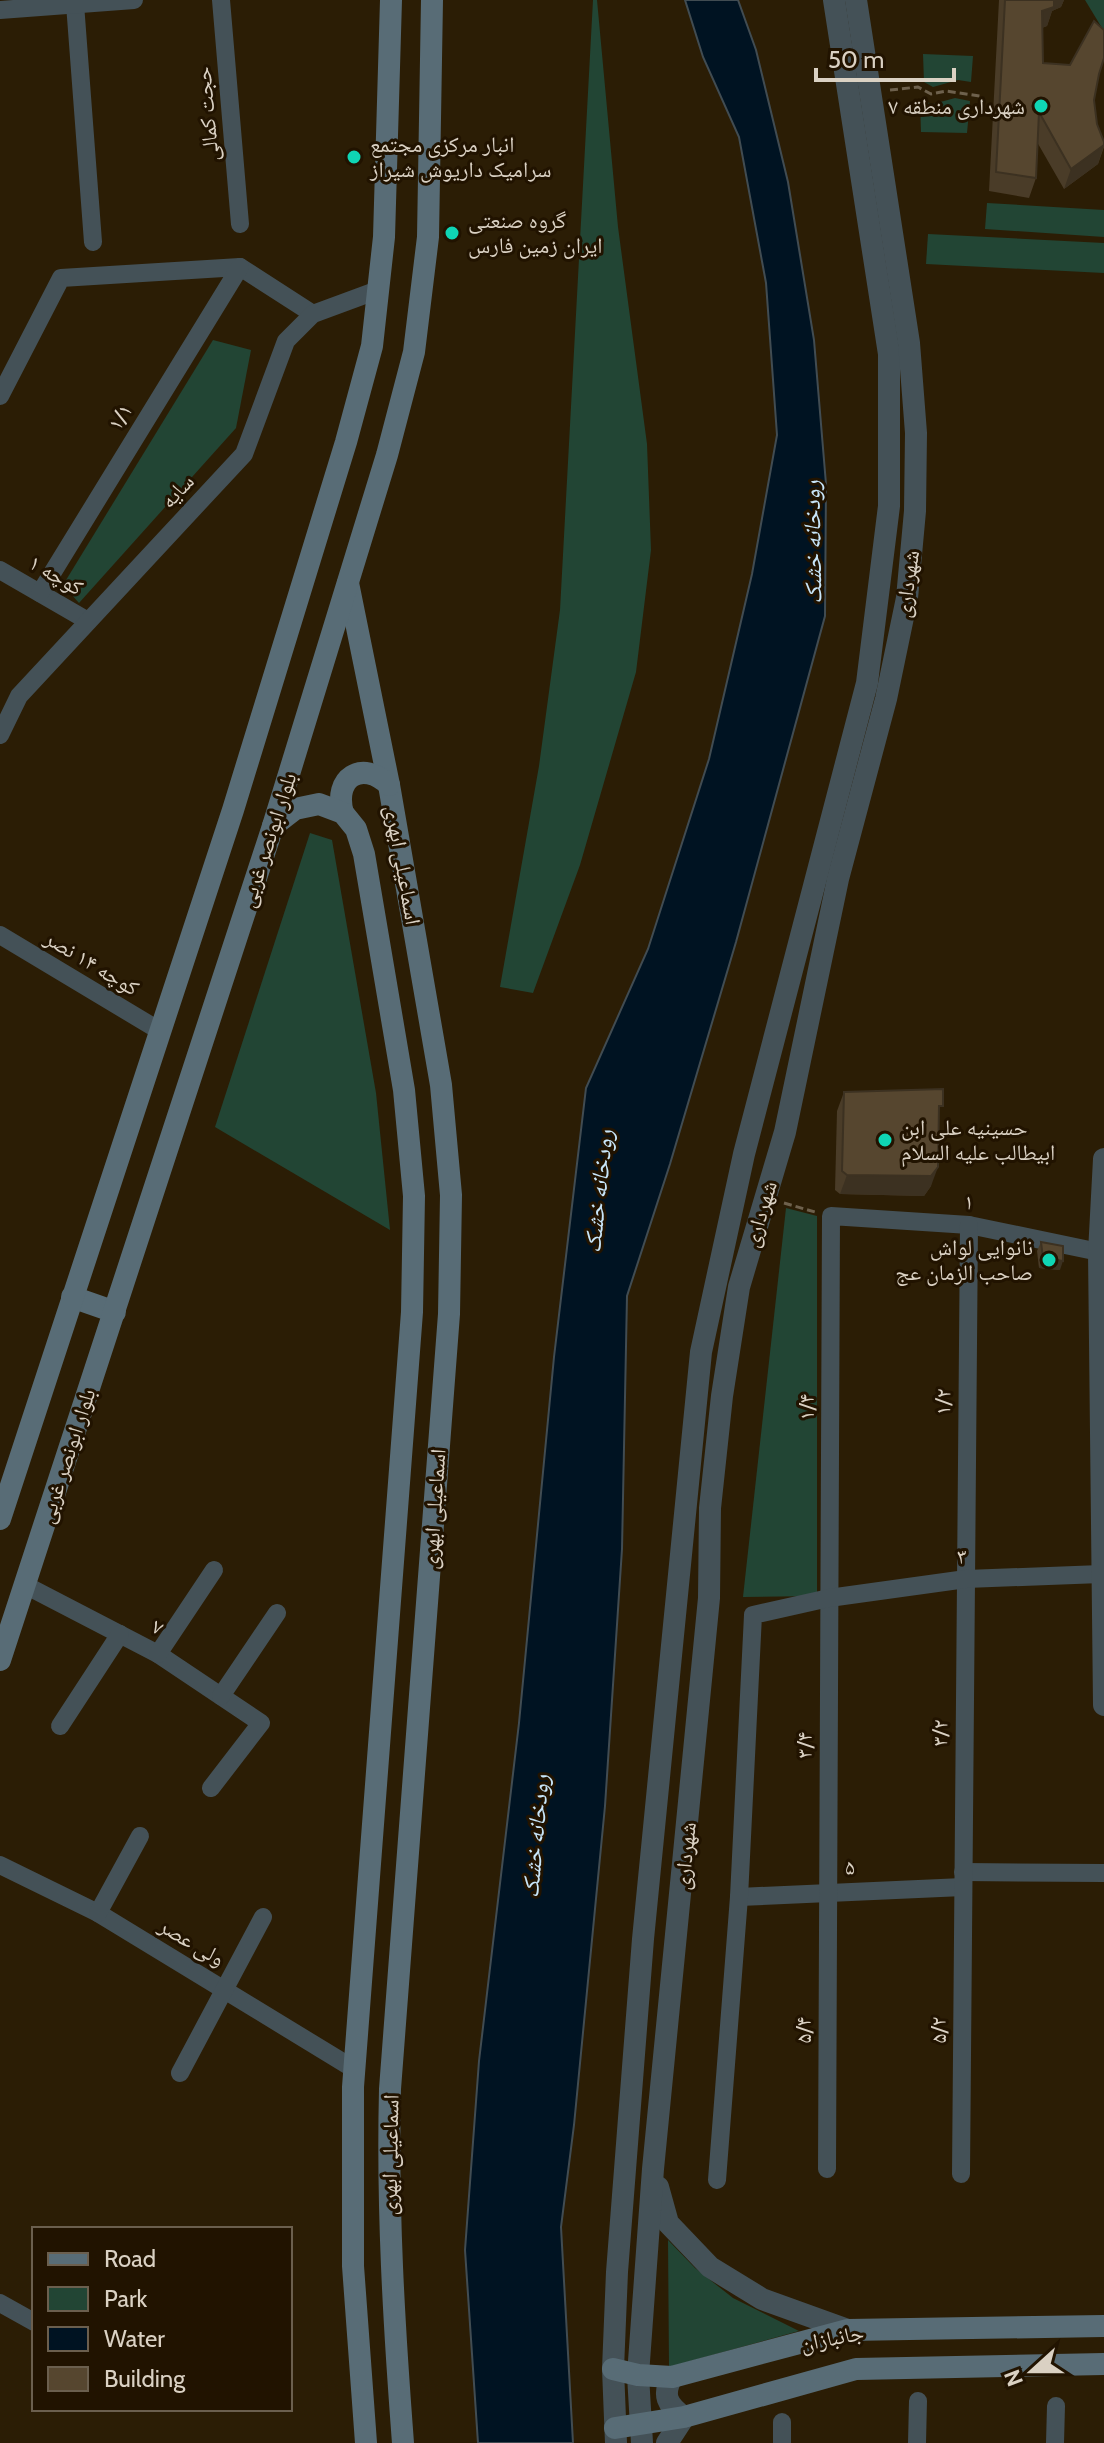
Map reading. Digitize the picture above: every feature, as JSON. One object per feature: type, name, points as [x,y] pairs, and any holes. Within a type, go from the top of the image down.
[{"type":"main road","name":"بلوار ابونصر غربی","points":[[0,1519],[233,810],[346,442],[372,346],[384,237],[391,0]]},
{"type":"main road","name":"بلوار ابونصر غربی","points":[[0,1660],[273,826],[387,455],[414,352],[428,237],[432,0]]},
{"type":"main road","name":"اسماعیلی ابهری","points":[[348,583],[389,785],[441,1085],[451,1195],[449,1314],[390,2089],[390,2265],[403,2443]]},
{"type":"main road","points":[[343,813],[339,800],[343,786],[352,776],[365,772],[379,775],[389,785]]},
{"type":"main road","points":[[273,826],[295,809],[319,804],[343,813]]},
{"type":"main road","name":"اسماعیلی ابهری","points":[[343,813],[356,829],[364,854],[404,1090],[414,1196],[412,1312],[354,2069],[351,2173],[353,2266],[366,2443]]},
{"type":"main road","points":[[72,1297],[115,1312]]},
{"type":"main road","name":"جانبازان","points":[[613,2369],[638,2375],[672,2377],[848,2330],[1104,2326]]},
{"type":"main road","name":"جانبازان","points":[[615,2435],[641,2433],[684,2417],[856,2369],[1104,2364]]},
{"type":"street","points":[[0,10],[134,0]]},
{"type":"street","name":"حجت کمالی","points":[[221,0],[240,224]]},
{"type":"street","name":"شهرداری","points":[[615,2435],[613,2369],[617,2272],[643,1939],[701,1352],[744,1154],[867,683],[889,506],[889,354],[834,0]]},
{"type":"street","name":"شهرداری","points":[[641,2433],[638,2375],[653,2169],[709,1598],[710,1508],[722,1396],[739,1287],[785,1132],[838,879],[886,699],[907,598],[915,511],[916,433],[909,343],[856,0]]},
{"type":"street","points":[[75,4],[93,242]]},
{"type":"street","points":[[0,396],[61,278],[240,267],[313,314]]},
{"type":"street","name":"۱/۱","points":[[40,593],[240,267]]},
{"type":"street","name":"سایه","points":[[0,735],[19,696],[244,454],[286,341],[313,314],[378,290]]},
{"type":"street","name":"کوچه ۱","points":[[0,570],[88,621]]},
{"type":"street","name":"کوچه ۱۴ نصر","points":[[0,935],[160,1031]]},
{"type":"street","points":[[1104,1159],[1101,1253],[1104,1705]]},
{"type":"street","name":"۱","points":[[831,1216],[969,1225],[1101,1253]]},
{"type":"street","name":"۱/۴","points":[[829,1598],[831,1216]]},
{"type":"street","name":"۱/۲","points":[[966,1579],[969,1225]]},
{"type":"street","points":[[158,1654],[214,1570]]},
{"type":"street","name":"۳","points":[[739,1897],[753,1615],[829,1598],[966,1579],[1101,1574]]},
{"type":"street","name":"۳/۲","points":[[963,1880],[966,1579]]},
{"type":"street","name":"۷","points":[[25,1585],[158,1654],[261,1723],[211,1788]]},
{"type":"street","name":"۳/۴","points":[[828,1892],[829,1598]]},
{"type":"street","points":[[221,1696],[277,1613]]},
{"type":"street","points":[[60,1726],[120,1634]]},
{"type":"street","points":[[98,1913],[140,1836]]},
{"type":"street","name":"ولی عصر","points":[[0,1865],[98,1913],[354,2069]]},
{"type":"street","name":"۵","points":[[739,1897],[1104,1873]]},
{"type":"street","name":"۵/۲","points":[[961,2174],[963,1880]]},
{"type":"street","name":"۵/۴","points":[[827,2169],[828,1892]]},
{"type":"street","points":[[717,2180],[739,1897]]},
{"type":"street","points":[[180,2073],[263,1917]]},
{"type":"street","points":[[653,2169],[668,2223],[710,2267],[762,2299],[848,2330]]},
{"type":"street","points":[[0,2303],[32,2321]]},
{"type":"street","points":[[667,2443],[684,2417],[671,2408],[666,2398],[666,2388],[672,2377]]},
{"type":"street","points":[[917,2443],[918,2401]]},
{"type":"street","points":[[1055,2443],[1056,2406]]},
{"type":"street","points":[[782,2422],[782,2443]]},
{"type":"path","points":[[871,94],[918,87],[931,94],[954,91],[980,96]]},
{"type":"path","points":[[766,1194],[783,1203],[831,1216]]},
{"type":"green space","points":[[593,0],[597,0],[618,227],[647,444],[651,550],[636,672],[580,865],[533,993],[500,987],[539,766],[560,610]]},
{"type":"green space","points":[[1085,0],[1104,0],[1104,30],[1102,28]]},
{"type":"green space","points":[[923,54],[973,56],[971,82],[958,80],[933,87],[924,82]]},
{"type":"green space","points":[[955,98],[970,101],[967,133],[921,132],[920,100],[933,104]]},
{"type":"green space","points":[[987,203],[1104,210],[1104,237],[985,229]]},
{"type":"green space","points":[[928,234],[1104,243],[1104,273],[926,264]]},
{"type":"green space","points":[[213,340],[251,350],[236,428],[79,603],[63,585]]},
{"type":"green space","points":[[310,833],[332,840],[376,1093],[390,1230],[215,1127]]},
{"type":"green space","points":[[786,1208],[817,1216],[817,1596],[743,1597]]},
{"type":"green space","points":[[668,2240],[695,2268],[733,2298],[799,2331],[669,2367]]},
{"type":"water","name":"رودخانه خشک","points":[[685,0],[738,0],[756,50],[788,182],[814,340],[826,484],[825,616],[736,942],[627,1296],[622,1549],[605,1806],[561,2227],[573,2443],[478,2443],[465,2250],[479,2061],[519,1723],[554,1357],[586,1088],[648,949],[709,759],[752,574],[777,435],[766,283],[739,137],[703,57]]},
{"type":"building","name":"شهرداری منطقه ۷","points":[[1005,0],[1054,0],[1054,7],[1042,11],[1043,63],[1070,65],[1094,21],[1104,30],[1104,58],[1094,100],[1104,145],[1071,169],[1039,112],[1036,178],[996,172]]},
{"type":"building","name":"حسینیه علی ابن ابیطالب علیه السلام","points":[[943,1089],[943,1106],[939,1106],[938,1167],[931,1176],[847,1175],[842,1171],[844,1092]]},
{"type":"building","points":[[1041,1242],[1063,1246],[1063,1261],[1043,1258]]},
{"type":"place","name":"شهرداری منطقه ۷","points":[[1041,106]]},
{"type":"place","name":"انبار مرکزی مجتمع سرامیک داریوش‌ شیراز","points":[[354,157]]},
{"type":"place","name":"گروه صنعتی ایران زمین فارس","points":[[452,233]]},
{"type":"place","name":"حسینیه علی ابن ابیطالب علیه السلام","points":[[885,1140]]},
{"type":"place","name":"نانوایی لواش صاحب الزمان عج","points":[[1049,1260]]}]
